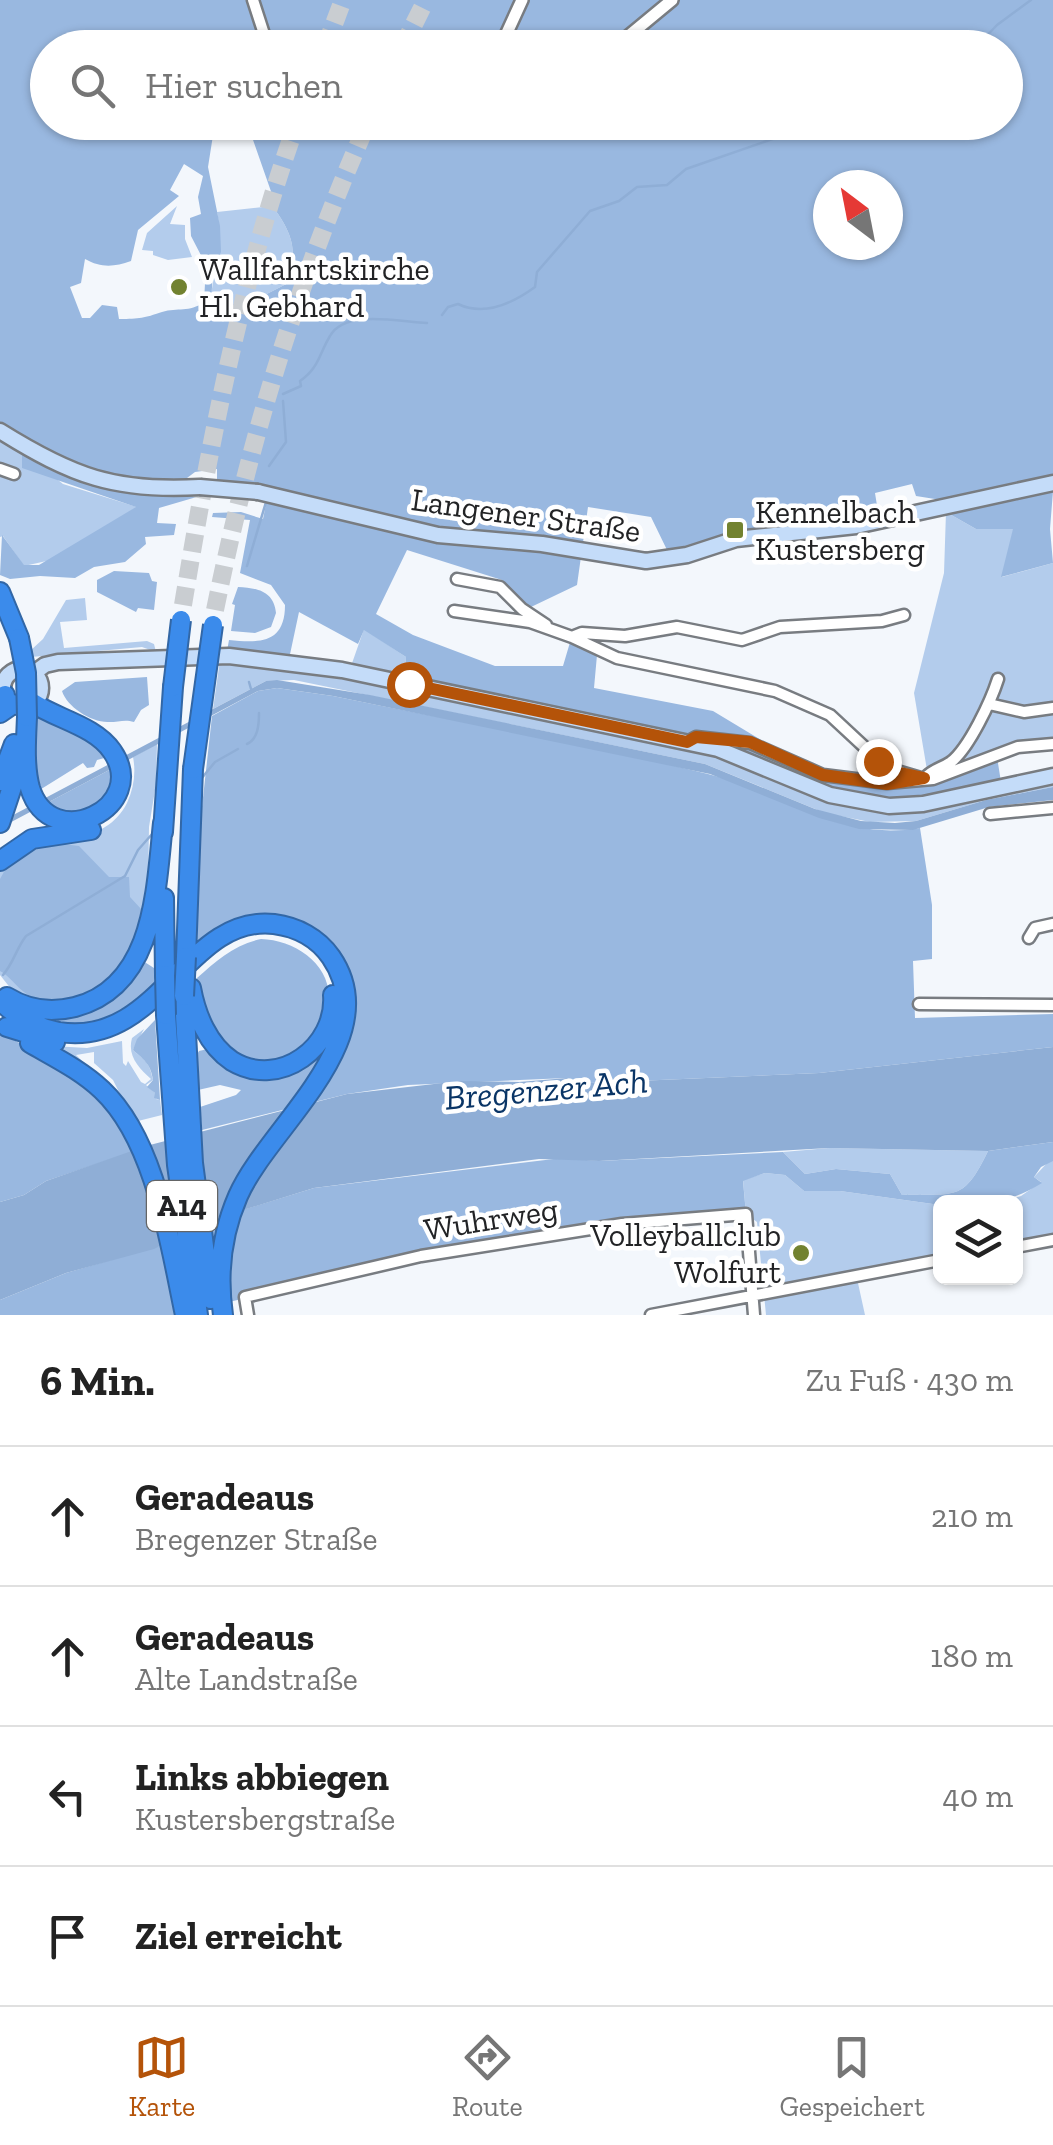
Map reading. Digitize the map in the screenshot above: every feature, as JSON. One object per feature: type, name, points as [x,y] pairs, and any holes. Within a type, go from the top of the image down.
[{"type":"highway","points":[[0,823],[16,695],[26,672],[2,597]]},
{"type":"highway","name":"A14","points":[[182,613],[163,823],[164,976],[166,1015],[214,1315]]},
{"type":"highway","name":"A14","points":[[198,1315],[186,1247],[179,1095],[188,992],[194,769],[214,617]]},
{"type":"highway","points":[[4,792],[14,744],[16,695]]},
{"type":"highway","points":[[0,861],[32,839],[89,831],[109,819],[127,794],[122,760],[96,736],[16,695]]},
{"type":"highway","points":[[16,695],[29,782],[41,807],[55,817],[76,821],[101,813],[116,796],[122,760]]},
{"type":"highway","points":[[0,992],[30,1008],[63,1009],[91,1001],[119,979],[141,948],[151,921],[163,823]]},
{"type":"highway","points":[[0,1000],[22,1018],[49,1030],[100,1030],[148,1006],[198,956],[227,934],[254,925],[278,924],[298,930],[329,954],[340,976],[344,1020],[328,1064],[258,1162],[228,1222],[220,1258],[222,1315]]},
{"type":"highway","points":[[4,1025],[58,1043],[82,1044],[113,1038],[156,1014],[221,952],[244,939],[264,934],[296,942],[320,960],[332,989],[332,1020],[320,1043],[300,1060],[273,1068],[246,1066],[226,1056],[210,1038],[188,992]]},
{"type":"highway","points":[[4,1025],[86,1077],[118,1108],[153,1184],[185,1315]]},
{"type":"main road","name":"Langener Straße","points":[[0,431],[77,473],[109,484],[258,492],[438,535],[542,544],[646,561],[687,556],[736,539],[856,526],[1053,484]]},
{"type":"main road","points":[[16,695],[69,663],[229,656],[271,659],[342,670],[687,742],[730,753],[830,795],[889,806],[923,804],[1053,776]]},
{"type":"street","points":[[253,0],[263,30]]},
{"type":"street","points":[[508,30],[522,0]]},
{"type":"street","points":[[636,30],[672,0]]},
{"type":"street","points":[[0,469],[14,474]]},
{"type":"street","points":[[457,579],[500,587],[522,609],[548,626],[617,658],[775,691],[830,715],[887,768],[932,779],[1018,747],[1053,744]]},
{"type":"street","points":[[454,611],[548,626]]},
{"type":"street","points":[[572,637],[625,636],[677,627],[742,640],[780,627],[882,621],[904,615]]},
{"type":"street","points":[[687,742],[696,737],[750,742],[823,775],[887,784],[924,778],[952,761],[990,704],[998,679]]},
{"type":"street","points":[[990,704],[1024,712],[1053,708]]},
{"type":"street","points":[[990,814],[1053,808]]},
{"type":"street","points":[[1030,938],[1035,928],[1053,924]]},
{"type":"street","points":[[919,1004],[1053,1004]]},
{"type":"street","name":"Wuhrweg","points":[[248,1315],[245,1297],[421,1256],[622,1224],[746,1214],[752,1294]]},
{"type":"street","points":[[1023,1246],[1053,1240]]},
{"type":"street","points":[[651,1315],[933,1261]]},
{"type":"street","points":[[752,1294],[754,1315]]},
{"type":"shaded area","points":[[0,0],[1053,0],[1053,481],[954,502],[916,496],[912,484],[875,493],[879,518],[741,531],[734,527],[714,539],[668,552],[651,517],[588,507],[577,585],[531,607],[518,601],[502,580],[407,550],[376,614],[413,635],[495,666],[563,666],[571,639],[597,655],[594,688],[713,711],[776,749],[789,765],[887,784],[997,757],[1001,782],[905,801],[846,795],[750,756],[405,679],[406,657],[364,630],[358,644],[299,612],[289,659],[227,651],[229,640],[260,641],[275,634],[284,618],[285,605],[271,585],[240,573],[250,520],[212,517],[213,513],[241,512],[263,519],[269,489],[217,482],[217,469],[195,472],[187,478],[200,496],[159,508],[157,523],[176,524],[174,535],[145,537],[146,544],[125,562],[94,567],[75,578],[10,579],[0,575],[2,535],[24,565],[39,565],[136,507],[22,468],[22,446],[0,433]],"holes":[[[30,30],[1023,30],[1023,140],[253,140],[274,200],[272,206],[289,234],[296,279],[249,303],[211,304],[213,270],[221,252],[208,167],[212,140],[30,140]],[[184,164],[203,176],[198,197],[201,214],[190,218],[191,236],[206,265],[204,302],[188,309],[126,319],[119,319],[117,307],[102,305],[90,318],[82,318],[70,287],[81,283],[85,259],[108,266],[131,261],[138,230],[179,196],[170,190]]]},
{"type":"shaded area","points":[[177,206],[170,224],[185,225],[192,257],[168,260],[153,255],[153,251],[142,250],[147,233]]},
{"type":"shaded area","points":[[272,206],[289,234],[296,279],[249,303],[210,304],[219,247],[217,212]]},
{"type":"shaded area","points":[[0,433],[63,484],[137,507],[51,560],[24,566],[0,537]]},
{"type":"shaded area","points":[[1053,491],[1053,563],[1001,577],[1013,529],[976,529],[946,512]]},
{"type":"shaded area","points":[[946,512],[976,529],[1014,528],[1002,577],[1053,563],[1053,740],[956,769],[927,770],[914,693],[944,573]]},
{"type":"shaded area","points":[[114,571],[149,573],[152,581],[157,582],[154,610],[138,608],[136,612],[97,592],[97,580]]},
{"type":"shaded area","points":[[238,587],[268,595],[276,613],[271,627],[255,633],[231,631],[235,605],[232,604]]},
{"type":"shaded area","points":[[85,598],[87,620],[60,622],[64,648],[147,641],[154,644],[156,652],[142,647],[31,657],[30,651],[43,639],[66,600]]},
{"type":"shaded area","points":[[364,629],[406,657],[405,679],[350,669]]},
{"type":"shaded area","points":[[220,660],[316,670],[712,751],[817,795],[1053,780],[1053,787],[986,800],[916,821],[870,822],[825,813],[705,764],[294,680],[266,681],[213,709]]},
{"type":"shaded area","points":[[147,677],[149,705],[134,722],[102,722],[88,717],[69,703],[62,691],[75,682]]},
{"type":"shaded area","points":[[277,688],[662,763],[736,782],[811,813],[863,828],[920,828],[932,905],[932,959],[913,961],[915,1018],[1053,1014],[1053,1047],[819,1073],[590,1083],[567,1078],[408,1085],[347,1094],[202,1130],[200,1107],[241,1090],[220,1085],[198,1090],[195,1058],[199,1051],[212,1048],[237,1068],[314,1056],[324,1057],[333,1066],[344,973],[280,920],[197,951],[199,834],[212,716],[258,691]]},
{"type":"shaded area","points":[[34,713],[90,737],[108,757],[97,760],[94,767],[87,768],[83,763],[38,791],[32,766]]},
{"type":"shaded area","points":[[157,744],[148,889],[137,944],[105,986],[67,1003],[19,999],[0,975],[0,869],[17,853],[106,827],[127,803],[134,780],[133,757]]},
{"type":"shaded area","points":[[113,768],[116,781],[93,813],[63,814],[47,803]]},
{"type":"shaded area","points":[[46,842],[79,846],[109,877],[129,877],[130,897],[142,910],[133,946],[108,977],[73,997],[54,1000],[30,996],[0,971],[0,879],[10,861]]},
{"type":"shaded area","points":[[261,939],[287,944],[310,958],[319,967],[329,992],[326,1016],[313,1044],[278,1062],[261,1065],[245,1061],[221,1040],[204,1009],[197,978],[234,949]]},
{"type":"shaded area","points":[[143,961],[154,968],[155,992],[93,1023],[66,1024],[53,1019]]},
{"type":"shaded area","points":[[155,1020],[160,1100],[147,1087],[153,1080],[148,1066],[133,1050],[137,1039]]},
{"type":"shaded area","points":[[144,1029],[133,1050],[150,1069],[153,1080],[146,1085],[160,1100],[162,1115],[134,1122],[113,1080],[94,1063],[94,1052],[76,1055],[119,1097],[52,1046],[87,1048],[122,1041],[123,1063],[126,1066],[128,1061],[145,1084],[151,1079],[131,1050],[132,1038]]},
{"type":"shaded area","points":[[0,1032],[72,1073],[100,1094],[135,1151],[46,1181],[24,1195],[0,1202]]},
{"type":"shaded area","points":[[1053,1142],[1053,1161],[1041,1167],[1034,1177],[1042,1183],[1019,1195],[933,1195],[933,1204],[840,1191],[804,1191],[785,1175],[765,1173],[743,1181],[746,1214],[684,1217],[352,1272],[225,1303],[210,1220],[314,1188],[562,1158],[599,1161],[783,1152],[805,1174],[836,1169],[890,1174],[902,1195],[946,1194],[972,1180],[988,1151]]},
{"type":"shaded area","points":[[829,1148],[988,1151],[972,1180],[956,1192],[902,1195],[890,1174],[836,1169],[805,1174],[783,1152]]},
{"type":"shaded area","points":[[1053,1161],[1053,1240],[1023,1246],[1022,1195],[1041,1182],[1034,1177]]},
{"type":"shaded area","points":[[765,1173],[785,1175],[804,1191],[840,1191],[933,1204],[933,1261],[856,1274],[865,1315],[766,1315],[757,1222],[746,1214],[743,1180]]},
{"type":"shaded area","points":[[163,1245],[181,1315],[0,1315],[0,1300],[66,1273]]},
{"type":"water","points":[[266,681],[370,695],[705,764],[815,809],[861,821],[916,821],[986,800],[1053,787],[1053,800],[989,807],[913,830],[859,829],[819,818],[710,774],[333,696],[277,688],[258,691],[0,828],[0,822]]},
{"type":"water","name":"Bregenzer Ach","points":[[1053,1047],[1053,1142],[988,1151],[829,1148],[599,1161],[539,1159],[314,1188],[211,1220],[154,1249],[66,1273],[0,1300],[0,1202],[24,1195],[46,1181],[146,1146],[347,1094],[460,1081],[567,1078],[590,1083],[819,1073]]},
{"type":"waterway","points":[[992,30],[1031,0]]},
{"type":"waterway","points":[[442,315],[448,307],[458,304],[478,309],[498,306],[535,287],[537,272],[590,211],[619,201],[637,187],[667,185],[686,169],[770,140]]},
{"type":"waterway","points":[[283,394],[301,386],[300,381],[315,366],[330,336],[348,322],[374,319],[427,323]]},
{"type":"waterway","points":[[269,466],[286,442],[283,401]]},
{"type":"waterway","points":[[247,566],[266,502]]},
{"type":"waterway","points":[[249,682],[251,689]]},
{"type":"waterway","points":[[247,744],[256,735],[259,713]]},
{"type":"waterway","points":[[201,779],[215,762],[238,749]]},
{"type":"waterway","points":[[3,975],[26,936],[125,876],[138,850],[153,833]]},
{"type":"tunnel","points":[[332,30],[343,0]]},
{"type":"tunnel","points":[[411,30],[426,0]]},
{"type":"tunnel","points":[[183,605],[229,361],[259,241],[291,140]]},
{"type":"tunnel","points":[[215,610],[243,485],[278,362],[319,241],[360,140]]},
{"type":"place","name":"Wallfahrtskirche Hl. Gebhard","points":[[179,287]]},
{"type":"place","name":"Kennelbach Kustersberg","points":[[735,530]]},
{"type":"place","name":"Volleyballclub Wolfurt","points":[[801,1253]]},
{"type":"route","points":[[409,684],[687,742],[696,737],[750,742],[823,775],[887,784],[924,778],[896,772],[878,761]]}]
